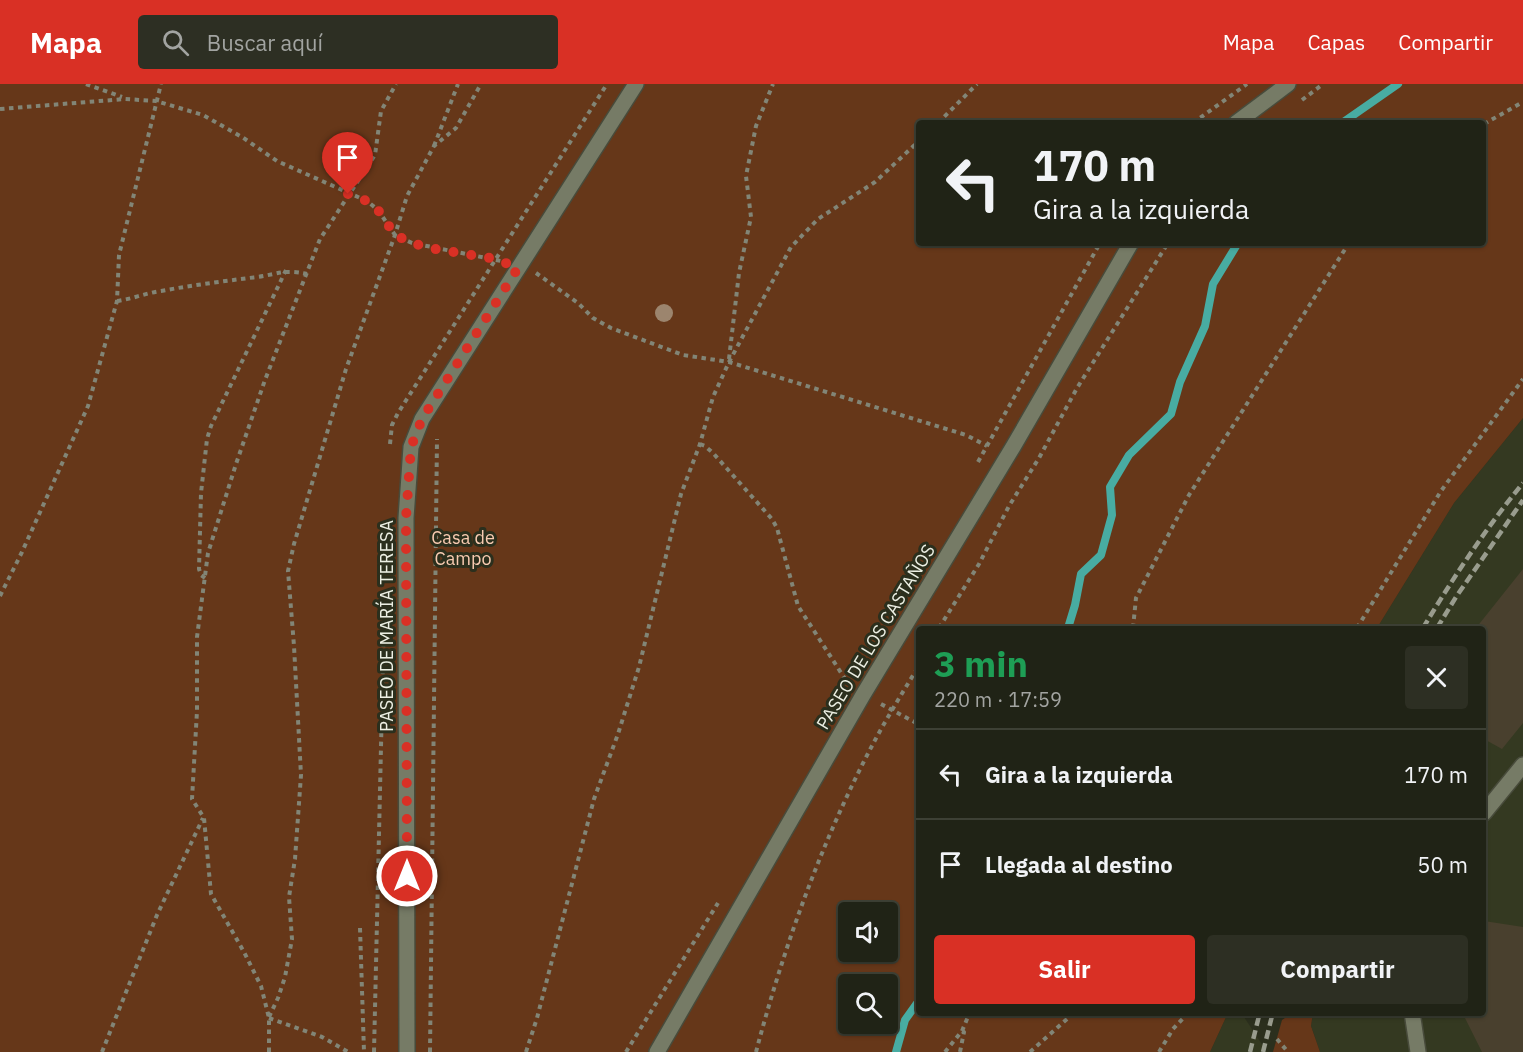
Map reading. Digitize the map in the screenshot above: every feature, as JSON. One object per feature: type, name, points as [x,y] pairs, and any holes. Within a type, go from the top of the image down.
[{"type":"street","name":"PASEO DE MARÍA TERESA","points":[[407,1052],[406,518],[411,447],[422,419],[636,84]]},
{"type":"street","points":[[1240,120],[1288,84]]},
{"type":"street","name":"PASEO DE LOS CASTAÑOS","points":[[657,1052],[863,695],[1013,447],[1129,246]]},
{"type":"street","points":[[1486,811],[1523,765]]},
{"type":"street","points":[[1413,1016],[1418,1052]]},
{"type":"path","points":[[86,84],[125,99]]},
{"type":"path","points":[[0,596],[88,406],[117,301],[119,255],[161,84]]},
{"type":"path","points":[[269,1052],[269,1018],[261,986],[211,894],[204,818],[192,799],[197,711],[197,637],[208,553],[236,464],[320,239],[375,155],[381,111],[396,84]]},
{"type":"path","points":[[269,1018],[285,977],[292,939],[289,897],[295,859],[301,775],[288,571],[346,369],[407,196],[434,146],[458,84]]},
{"type":"path","points":[[434,146],[456,128],[481,84]]},
{"type":"path","points":[[729,362],[739,273],[751,217],[746,176],[756,126],[774,84]]},
{"type":"path","points":[[941,120],[977,84]]},
{"type":"path","points":[[1197,120],[1247,84]]},
{"type":"path","points":[[0,109],[125,99],[156,101],[203,115],[242,137],[277,161],[367,201],[378,210],[395,235],[429,248],[496,259],[534,272],[578,303],[593,318],[611,328],[683,355],[729,362],[966,435],[987,446]]},
{"type":"path","points":[[1486,123],[1523,102]]},
{"type":"path","points":[[526,1052],[594,799],[639,667],[681,494],[700,444],[713,397],[729,362],[791,247],[818,219],[875,182],[916,144]]},
{"type":"path","points":[[940,626],[979,564],[1009,506],[1039,459],[1083,379],[1166,246]]},
{"type":"path","points":[[1133,626],[1136,598],[1189,495],[1347,246]]},
{"type":"path","points":[[117,301],[132,300],[159,291],[265,276],[286,270],[307,274]]},
{"type":"path","points":[[205,578],[199,569],[200,517],[207,439],[224,398],[286,270]]},
{"type":"path","points":[[1358,626],[1441,491],[1523,379]]},
{"type":"path","points":[[430,1052],[437,436]]},
{"type":"path","points":[[700,444],[713,453],[772,519],[777,528],[798,606],[850,687],[916,723]]},
{"type":"path","points":[[756,1052],[768,1006],[800,910],[841,811],[873,743],[916,671]]},
{"type":"path","points":[[102,1052],[157,915],[204,818]]},
{"type":"path","points":[[360,928],[364,1052]]},
{"type":"path","points":[[945,1052],[962,1031],[968,1016]]},
{"type":"path","points":[[1030,1052],[1070,1016]]},
{"type":"path","points":[[1159,1052],[1173,1029],[1185,1016]]},
{"type":"path","points":[[269,1018],[322,1037],[348,1052]]},
{"type":"path","points":[[960,1052],[964,1032],[962,1031]]},
{"type":"path","points":[[1277,1039],[1288,1052]]},
{"type":"shaded area","points":[[1523,418],[1523,1052],[1320,1052],[1311,1026],[1313,1016],[1486,1016],[1486,626],[1378,626],[1454,503]]},
{"type":"shaded area","points":[[1227,1016],[1236,1016],[1244,1017],[1267,1052],[1210,1052]]},
{"type":"green space","name":"Casa de Campo","points":[[0,84],[1523,84],[1523,418],[1454,503],[1378,626],[916,626],[916,1016],[1227,1016],[1210,1052],[0,1052]]},
{"type":"green space","points":[[1288,1016],[1313,1016],[1311,1026],[1320,1052],[1273,1052],[1282,1020]]},
{"type":"building","points":[[1523,569],[1523,723],[1502,749],[1486,740],[1486,626],[1478,626]]},
{"type":"building","points":[[1486,921],[1523,927],[1523,1052],[1482,1052],[1464,1016],[1486,1016]]},
{"type":"waterway","points":[[1346,120],[1398,84]]},
{"type":"waterway","points":[[1069,626],[1081,574],[1101,555],[1112,515],[1110,487],[1129,455],[1171,414],[1180,382],[1205,326],[1213,284],[1236,246]]},
{"type":"waterway","points":[[896,1052],[905,1020],[916,1005]]},
{"type":"railway","points":[[1424,626],[1470,554],[1523,483]]},
{"type":"railway","points":[[1438,626],[1523,500]]},
{"type":"railway","points":[[1250,1052],[1259,1016]]},
{"type":"railway","points":[[1263,1052],[1272,1016]]},
{"type":"route","points":[[348,194],[367,201],[378,210],[395,235],[412,243],[496,259],[518,268],[422,419],[411,447],[406,518],[407,876]]}]
